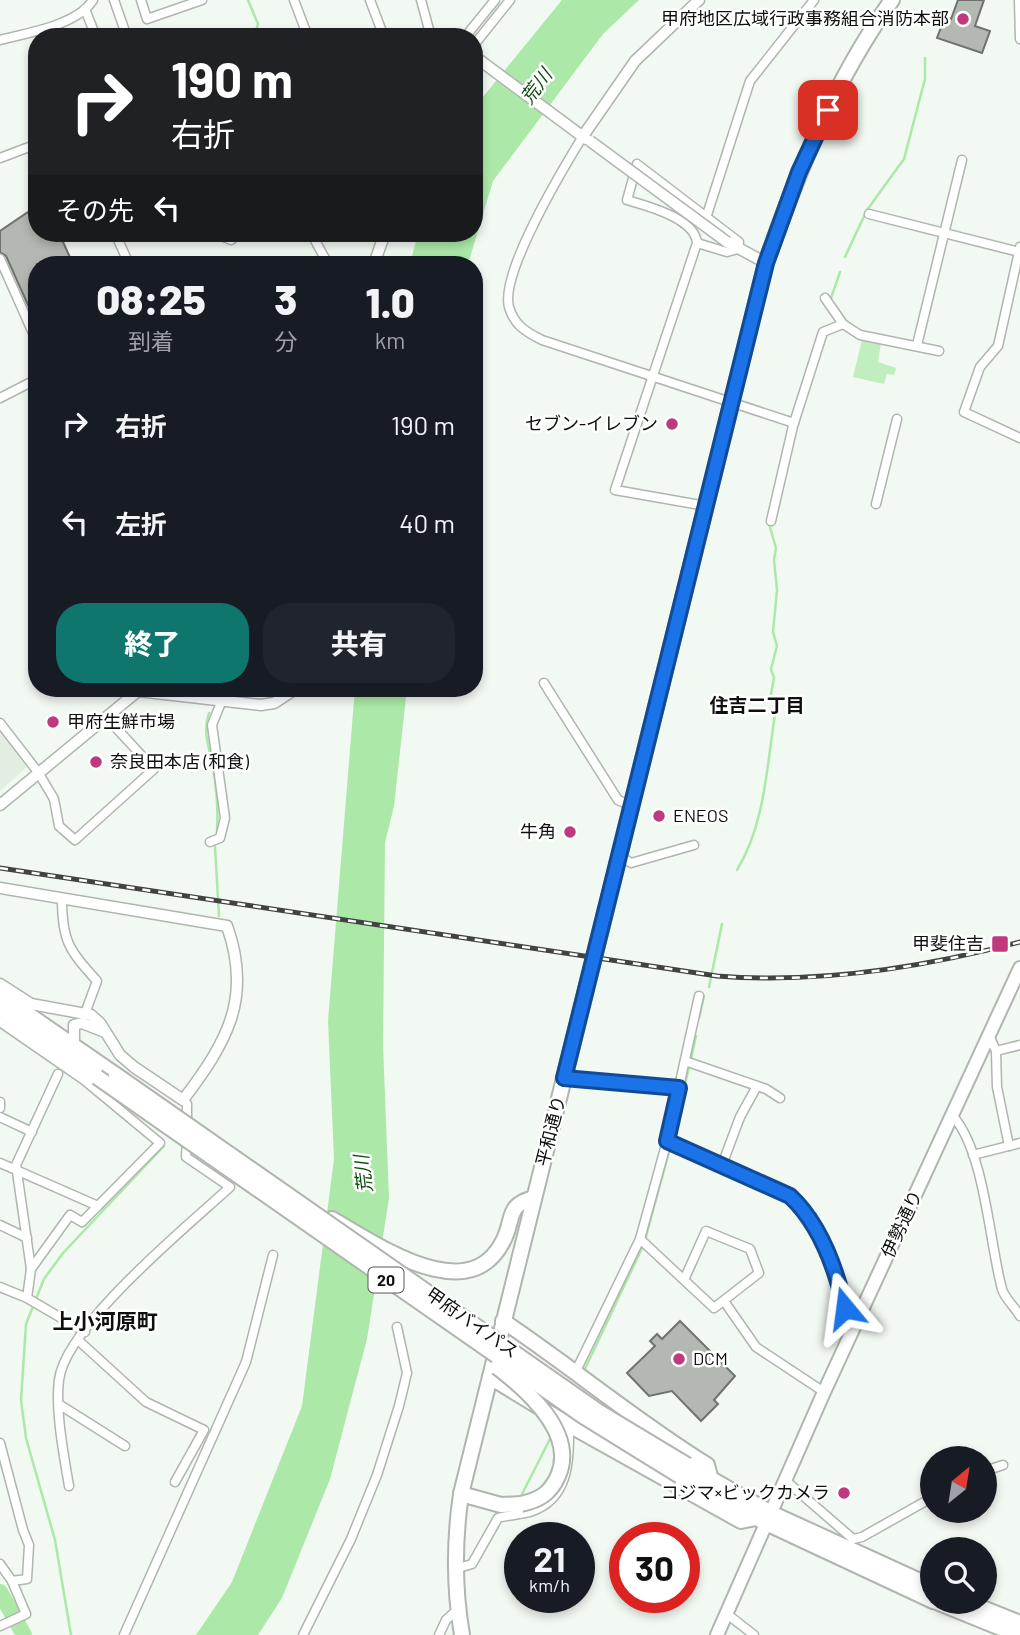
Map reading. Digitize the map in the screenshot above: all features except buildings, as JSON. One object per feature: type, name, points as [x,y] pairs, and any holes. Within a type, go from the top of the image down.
[{"type":"highway","name":"平和通り","points":[[462,1635],[456,1569],[456,1530],[461,1494],[766,263],[799,172],[828,110],[854,61],[892,0]]},
{"type":"highway","name":"甲府バイパス","points":[[0,995],[683,1470],[712,1479],[764,1518],[920,1582]]},
{"type":"highway","name":"甲府バイパス","points":[[0,1009],[583,1416],[764,1518],[920,1594]]},
{"type":"highway","points":[[278,1189],[378,1245],[423,1266],[446,1272],[466,1272],[480,1267],[500,1248],[514,1207],[534,1198]]},
{"type":"highway","points":[[407,1295],[413,1306],[468,1344],[518,1384],[555,1430],[563,1453],[558,1476],[550,1491],[537,1500],[501,1505],[461,1494]]},
{"type":"highway","points":[[503,1321],[576,1371],[626,1412],[707,1465],[712,1479]]},
{"type":"highway","points":[[490,1377],[569,1425],[741,1521],[764,1518]]},
{"type":"highway","name":"甲府バイパス","points":[[966,1614],[1018,1635]]},
{"type":"highway","points":[[997,1614],[1020,1623]]},
{"type":"main road","name":"伊勢通り","points":[[717,1635],[764,1518],[785,1480],[1020,968]]},
{"type":"street","points":[[54,28],[85,9],[93,0]]},
{"type":"street","points":[[114,0],[124,28]]},
{"type":"street","points":[[141,0],[147,19],[202,0]]},
{"type":"street","points":[[294,0],[305,28]]},
{"type":"street","points":[[370,0],[381,28]]},
{"type":"street","points":[[421,0],[429,28]]},
{"type":"street","points":[[472,28],[495,0]]},
{"type":"street","points":[[483,34],[510,0]]},
{"type":"street","points":[[699,0],[635,61],[583,136],[552,188],[527,241],[510,287],[509,307],[521,329],[530,335],[794,423]]},
{"type":"street","points":[[706,218],[750,81],[814,0]]},
{"type":"street","points":[[1019,0],[1020,39]]},
{"type":"street","points":[[85,9],[92,28]]},
{"type":"street","points":[[0,40],[28,36]]},
{"type":"street","points":[[483,62],[726,242],[766,263]]},
{"type":"street","points":[[0,158],[28,147]]},
{"type":"street","points":[[917,345],[962,160]]},
{"type":"street","points":[[706,506],[615,490],[696,243],[692,231],[670,214],[627,200],[637,164],[739,242],[738,249]]},
{"type":"street","points":[[869,214],[1020,250],[998,346],[980,367],[964,412],[1020,438]]},
{"type":"street","points":[[696,243],[727,252],[738,249]]},
{"type":"street","points":[[0,259],[2,270],[28,323]]},
{"type":"street","points":[[825,298],[843,324],[860,335],[939,351]]},
{"type":"street","points":[[771,521],[794,423],[823,332],[843,324]]},
{"type":"street","points":[[0,398],[28,384]]},
{"type":"street","points":[[876,504],[897,419]]},
{"type":"street","points":[[544,683],[618,800],[631,806]]},
{"type":"street","points":[[0,805],[131,697]]},
{"type":"street","points":[[200,697],[261,705],[274,703],[283,697]]},
{"type":"street","points":[[210,842],[220,838],[225,818],[212,725],[222,700]]},
{"type":"street","points":[[0,723],[38,772],[54,799],[59,826],[75,841],[154,769],[106,718]]},
{"type":"street","points":[[619,855],[631,863],[694,845]]},
{"type":"street","points":[[0,888],[227,926],[233,942],[237,970],[234,1009],[219,1051],[183,1100]]},
{"type":"street","points":[[62,899],[62,928],[66,940],[78,960],[97,981],[87,1008]]},
{"type":"street","points":[[0,984],[31,1004],[92,1015],[120,1055],[187,1104],[186,1157],[230,1187],[107,1301],[64,1361],[59,1380],[63,1450],[69,1486]]},
{"type":"street","points":[[576,1371],[640,1239],[667,1141],[699,996]]},
{"type":"street","points":[[0,1022],[84,1080],[160,1143],[82,1222],[70,1215],[32,1269]]},
{"type":"street","points":[[74,1045],[74,1025],[82,1023],[105,1032]]},
{"type":"street","points":[[989,1035],[996,1051],[997,1087],[1009,1146]]},
{"type":"street","points":[[996,1051],[1020,1045]]},
{"type":"street","points":[[685,1061],[757,1086],[780,1098]]},
{"type":"street","points":[[27,1298],[32,1269],[16,1165],[58,1074]]},
{"type":"street","points":[[564,1078],[679,1088]]},
{"type":"street","points":[[722,1165],[740,1117],[757,1086]]},
{"type":"street","points":[[0,1102],[0,1108]]},
{"type":"street","points":[[953,1116],[962,1126],[973,1155],[1003,1293],[1020,1316]]},
{"type":"street","points":[[0,1117],[32,1132]]},
{"type":"street","points":[[667,1141],[790,1196],[806,1211],[839,1281],[853,1329]]},
{"type":"street","points":[[973,1155],[1020,1143]]},
{"type":"street","points":[[0,1163],[98,1206]]},
{"type":"street","points":[[0,1225],[27,1238]]},
{"type":"street","points":[[640,1239],[714,1308],[759,1273],[750,1250],[706,1231],[684,1280]]},
{"type":"street","points":[[124,1635],[246,1362],[273,1255]]},
{"type":"street","points":[[0,1287],[27,1298],[85,1332]]},
{"type":"street","points":[[723,1301],[756,1347],[824,1392]]},
{"type":"street","points":[[303,1635],[351,1539],[377,1475],[399,1406],[407,1373],[397,1327]]},
{"type":"street","points":[[79,1340],[146,1402],[204,1430],[175,1482]]},
{"type":"street","points":[[60,1405],[125,1446]]},
{"type":"street","points":[[456,1569],[472,1564],[498,1518],[532,1511],[555,1496],[568,1472],[569,1425]]},
{"type":"street","points":[[0,1443],[29,1545],[26,1579],[12,1581]]},
{"type":"street","points":[[998,1467],[1003,1465]]},
{"type":"street","points":[[785,1480],[853,1539],[862,1537],[920,1504]]},
{"type":"street","points":[[0,1564],[12,1581],[26,1614],[3,1625]]},
{"type":"street","points":[[439,1635],[446,1620],[458,1609]]},
{"type":"street","points":[[727,1614],[754,1635]]},
{"type":"shaded area","points":[[862,340],[881,343],[878,362],[896,368],[894,375],[887,374],[884,384],[853,377]]},
{"type":"shaded area","points":[[0,726],[30,764],[0,791]]},
{"type":"water","name":"荒川","points":[[562,0],[639,0],[603,34],[493,181],[483,214],[483,97]]},
{"type":"water","points":[[416,242],[475,242],[470,256],[412,256]]},
{"type":"water","name":"荒川","points":[[354,697],[406,697],[394,806],[385,843],[383,1045],[389,1198],[367,1339],[330,1479],[282,1598],[258,1635],[196,1635],[232,1582],[302,1406],[334,1159],[328,1021]]},
{"type":"waterway","points":[[248,0],[258,24],[257,28]]},
{"type":"waterway","points":[[845,257],[867,210],[904,159],[925,79],[925,58]]},
{"type":"waterway","points":[[830,301],[840,272]]},
{"type":"waterway","points":[[737,870],[747,852],[760,812],[776,708],[771,694],[774,678],[771,669],[777,646],[773,632],[777,590],[774,560],[776,548],[769,524]]},
{"type":"waterway","points":[[209,713],[206,734],[215,784],[217,831]]},
{"type":"waterway","points":[[215,847],[219,916]]},
{"type":"waterway","points":[[709,987],[722,924]]},
{"type":"waterway","points":[[699,1018],[704,996]]},
{"type":"waterway","points":[[691,1059],[696,1036]]},
{"type":"waterway","points":[[645,1240],[689,1067]]},
{"type":"waterway","points":[[71,1635],[55,1540],[26,1438],[21,1400],[26,1324],[44,1279],[63,1253],[164,1146]]},
{"type":"waterway","points":[[583,1373],[643,1246]]},
{"type":"waterway","points":[[520,1498],[552,1435]]},
{"type":"waterway","points":[[0,1592],[24,1635]]},
{"type":"railway","points":[[0,868],[717,976],[793,978],[870,972],[1020,942]]},
{"type":"place","name":"甲府地区広域行政事務組合消防本部","points":[[963,19]]},
{"type":"place","name":"セブン-イレブン","points":[[672,424]]},
{"type":"place","name":"甲府生鮮市場","points":[[53,722]]},
{"type":"place","name":"奈良田本店 (和食)","points":[[96,762]]},
{"type":"place","name":"ENEOS","points":[[659,816]]},
{"type":"place","name":"牛角","points":[[570,832]]},
{"type":"place","name":"甲斐住吉","points":[[1000,944]]},
{"type":"place","name":"DCM","points":[[679,1359]]},
{"type":"place","name":"コジマ×ビックカメラ","points":[[844,1493]]},
{"type":"district","name":"住吉二丁目","points":[[757,705]]},
{"type":"district","name":"上小河原町","points":[[105,1322]]},
{"type":"route","points":[[828,110],[799,172],[766,263],[564,1078],[679,1088],[667,1141],[790,1196],[806,1211],[839,1281],[845,1308]]}]
